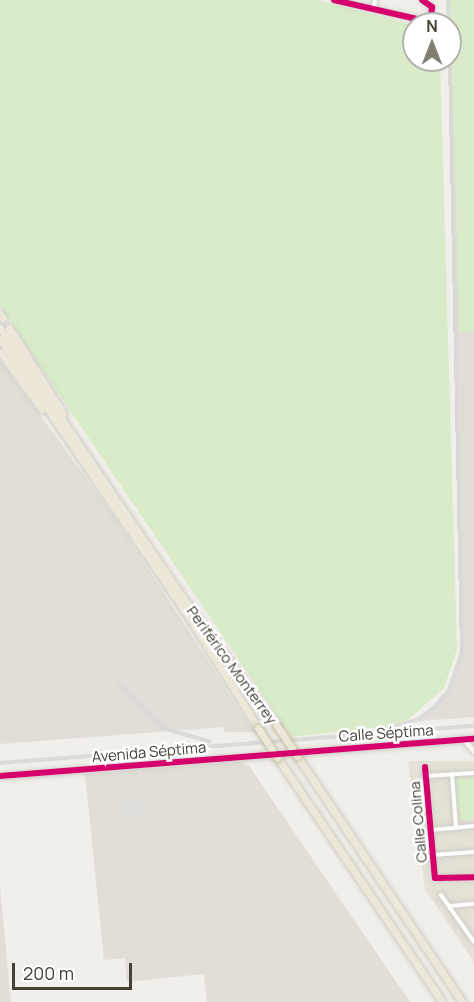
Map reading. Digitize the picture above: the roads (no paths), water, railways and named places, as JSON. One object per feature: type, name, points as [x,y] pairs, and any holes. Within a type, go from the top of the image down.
[{"type":"highway","name":"Periférico Monterrey","points":[[0,328],[277,757],[442,1002]]},
{"type":"highway","points":[[9,328],[69,435]]},
{"type":"highway","name":"Periférico Monterrey","points":[[0,339],[183,598],[298,753],[462,1002]]},
{"type":"highway","points":[[0,352],[69,435]]},
{"type":"street","points":[[334,0],[426,21],[431,17],[432,7],[422,0]]},
{"type":"street","points":[[374,9],[375,0]]},
{"type":"street","name":"Calle Séptima","points":[[298,753],[474,739]]},
{"type":"street","points":[[464,740],[474,751]]},
{"type":"street","name":"Avenida Séptima","points":[[0,776],[298,753]]},
{"type":"street","name":"Calle Colina","points":[[425,766],[435,875],[439,880],[474,878]]},
{"type":"street","points":[[426,776],[474,773]]},
{"type":"street","points":[[452,774],[456,827]]},
{"type":"street","points":[[431,830],[474,826]]},
{"type":"street","points":[[433,855],[474,852]]},
{"type":"street","points":[[441,895],[474,942]]},
{"type":"street","points":[[449,906],[474,904]]},
{"type":"railway","points":[[448,0],[448,12]]},
{"type":"railway","points":[[381,730],[417,720],[434,708],[449,690],[462,653],[450,72]]},
{"type":"railway","points":[[118,683],[163,728],[211,742]]},
{"type":"railway","points":[[0,763],[474,726]]}]
